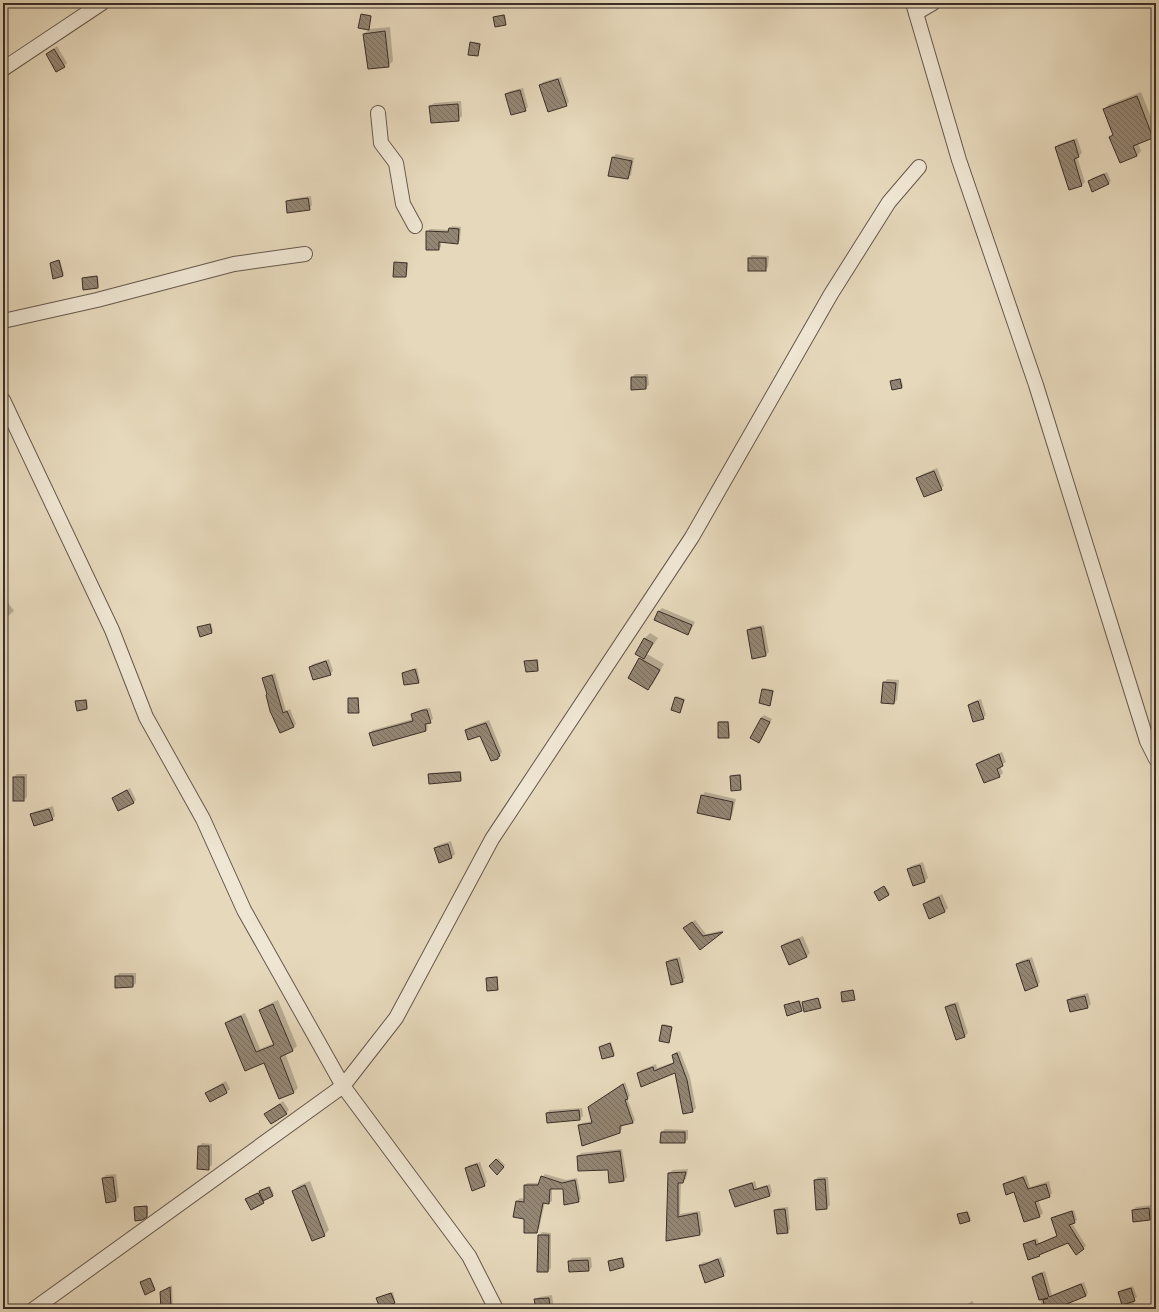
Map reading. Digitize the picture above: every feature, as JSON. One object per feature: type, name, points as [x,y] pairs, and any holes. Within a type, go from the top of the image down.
[{"type":"street","points":[[3,69],[102,3]]},
{"type":"street","points":[[932,3],[914,8],[959,160],[1036,385],[1147,741],[1156,759]]},
{"type":"street","points":[[378,113],[381,143],[396,163],[403,204],[414,226]]},
{"type":"street","points":[[34,1309],[343,1086],[396,1018],[492,839],[692,537],[831,294],[889,202],[919,167]]},
{"type":"street","points":[[3,321],[97,300],[234,264],[305,254]]},
{"type":"street","points":[[3,400],[112,630],[146,717],[203,819],[244,910],[343,1086],[469,1256],[496,1309]]},
{"type":"building","points":[[361,14],[371,16],[369,30],[358,28]]},
{"type":"building","points":[[504,15],[506,25],[495,27],[493,17]]},
{"type":"building","points":[[385,31],[389,67],[368,69],[363,34]]},
{"type":"building","points":[[470,42],[480,44],[478,56],[468,55]]},
{"type":"building","points":[[54,49],[65,67],[56,72],[46,54]]},
{"type":"building","points":[[558,79],[567,106],[548,112],[539,85]]},
{"type":"building","points":[[520,90],[526,111],[511,115],[505,94]]},
{"type":"building","points":[[1137,96],[1153,138],[1133,146],[1137,156],[1120,163],[1109,137],[1113,135],[1103,109]]},
{"type":"building","points":[[458,104],[459,121],[431,123],[429,106]]},
{"type":"building","points":[[1074,140],[1079,157],[1074,159],[1082,186],[1069,190],[1055,147]]},
{"type":"building","points":[[612,157],[632,161],[628,179],[608,176]]},
{"type":"building","points":[[1104,174],[1109,184],[1092,192],[1088,181]]},
{"type":"building","points":[[308,198],[310,210],[287,213],[286,201]]},
{"type":"building","points":[[449,228],[459,229],[458,244],[439,242],[439,250],[426,250],[426,231],[448,232]]},
{"type":"building","points":[[748,258],[766,258],[766,271],[748,271]]},
{"type":"building","points":[[59,260],[63,276],[53,279],[50,263]]},
{"type":"building","points":[[394,262],[407,263],[406,277],[393,277]]},
{"type":"building","points":[[97,276],[98,288],[83,290],[82,278]]},
{"type":"building","points":[[631,377],[646,377],[646,389],[631,390]]},
{"type":"building","points":[[900,379],[902,388],[892,390],[890,381]]},
{"type":"building","points":[[934,471],[942,490],[924,497],[916,478]]},
{"type":"building","points":[[658,611],[692,625],[688,635],[654,620]]},
{"type":"building","points":[[210,624],[212,633],[200,637],[197,627]]},
{"type":"building","points":[[761,627],[766,656],[752,659],[747,630]]},
{"type":"building","points":[[644,638],[653,643],[644,659],[635,654]]},
{"type":"building","points":[[639,658],[660,670],[648,690],[628,678]]},
{"type":"building","points":[[537,660],[538,671],[526,672],[524,661]]},
{"type":"building","points":[[326,661],[331,675],[313,680],[309,667]]},
{"type":"building","points":[[415,669],[419,683],[404,685],[402,673]]},
{"type":"building","points":[[272,675],[283,713],[287,711],[294,727],[280,733],[270,711],[262,678]]},
{"type":"building","points":[[883,682],[896,683],[894,704],[881,703]]},
{"type":"building","points":[[762,689],[773,691],[770,706],[759,703]]},
{"type":"building","points":[[675,697],[684,700],[680,713],[671,710]]},
{"type":"building","points":[[348,698],[358,698],[359,713],[348,713]]},
{"type":"building","points":[[86,700],[87,709],[77,711],[75,701]]},
{"type":"building","points":[[978,701],[984,719],[973,722],[968,705]]},
{"type":"building","points":[[427,710],[431,723],[425,724],[426,731],[373,746],[369,733],[413,721],[411,714]]},
{"type":"building","points":[[761,718],[770,722],[759,743],[750,738]]},
{"type":"building","points":[[718,722],[728,722],[729,738],[718,738]]},
{"type":"building","points":[[486,723],[500,756],[498,759],[491,761],[480,736],[468,740],[465,730]]},
{"type":"building","points":[[999,754],[1003,766],[997,769],[1000,777],[984,783],[976,764]]},
{"type":"building","points":[[460,772],[461,781],[429,784],[428,774]]},
{"type":"building","points":[[740,775],[741,790],[731,791],[730,776]]},
{"type":"building","points":[[13,777],[24,777],[24,801],[13,801]]},
{"type":"building","points":[[127,790],[134,803],[118,811],[112,798]]},
{"type":"building","points":[[701,795],[733,802],[730,820],[697,813]]},
{"type":"building","points":[[49,809],[53,820],[34,826],[30,814]]},
{"type":"building","points":[[448,844],[452,858],[439,863],[434,848]]},
{"type":"building","points":[[920,865],[925,882],[913,886],[907,869]]},
{"type":"building","points":[[884,886],[889,895],[879,901],[874,892]]},
{"type":"building","points":[[939,897],[945,912],[929,919],[923,904]]},
{"type":"building","points":[[692,922],[703,936],[723,932],[700,950],[683,928]]},
{"type":"building","points":[[799,939],[807,957],[789,965],[781,946]]},
{"type":"building","points":[[677,959],[683,982],[671,985],[666,962]]},
{"type":"building","points":[[1029,960],[1038,986],[1025,991],[1016,964]]},
{"type":"building","points":[[115,976],[133,976],[133,987],[115,988]]},
{"type":"building","points":[[497,977],[498,990],[487,991],[486,978]]},
{"type":"building","points":[[853,990],[855,1000],[842,1002],[841,992]]},
{"type":"building","points":[[1085,996],[1088,1008],[1070,1012],[1067,1000]]},
{"type":"building","points":[[818,998],[821,1008],[804,1012],[802,1002]]},
{"type":"building","points":[[799,1001],[802,1011],[787,1016],[784,1005]]},
{"type":"building","points":[[273,1004],[293,1051],[280,1057],[294,1093],[279,1099],[264,1063],[245,1071],[225,1023],[241,1016],[256,1052],[274,1045],[259,1010]]},
{"type":"building","points":[[955,1004],[965,1037],[956,1040],[945,1007]]},
{"type":"building","points":[[662,1025],[672,1027],[669,1043],[659,1041]]},
{"type":"building","points":[[610,1043],[614,1056],[602,1059],[599,1047]]},
{"type":"building","points":[[677,1053],[687,1080],[693,1112],[683,1114],[675,1073],[641,1087],[637,1073],[653,1067],[654,1071],[674,1063],[672,1055]]},
{"type":"building","points":[[223,1084],[227,1093],[210,1102],[205,1093]]},
{"type":"building","points":[[623,1084],[628,1099],[625,1100],[633,1123],[620,1126],[620,1133],[582,1146],[578,1125],[592,1123],[588,1107]]},
{"type":"building","points":[[280,1104],[287,1114],[271,1124],[264,1114]]},
{"type":"building","points":[[579,1110],[580,1120],[547,1123],[546,1113]]},
{"type":"building","points":[[661,1132],[685,1132],[685,1143],[660,1143]]},
{"type":"building","points":[[198,1146],[209,1146],[209,1170],[197,1169]]},
{"type":"building","points":[[620,1151],[624,1181],[609,1183],[608,1170],[578,1171],[577,1156]]},
{"type":"building","points":[[496,1159],[504,1167],[497,1175],[489,1166]]},
{"type":"building","points":[[477,1164],[485,1186],[472,1191],[465,1168]]},
{"type":"building","points":[[686,1172],[683,1183],[678,1183],[678,1217],[697,1213],[700,1235],[666,1241],[668,1173]]},
{"type":"building","points":[[541,1176],[562,1183],[575,1180],[579,1202],[564,1205],[563,1189],[550,1189],[549,1204],[543,1203],[537,1233],[524,1233],[524,1219],[513,1217],[516,1201],[524,1202],[524,1185],[538,1185]]},
{"type":"building","points":[[113,1177],[116,1201],[106,1203],[102,1178]]},
{"type":"building","points":[[1023,1177],[1028,1189],[1046,1184],[1050,1197],[1035,1202],[1040,1217],[1024,1222],[1014,1192],[1006,1195],[1003,1184]]},
{"type":"building","points":[[825,1179],[827,1209],[816,1210],[814,1180]]},
{"type":"building","points":[[752,1183],[754,1190],[767,1186],[770,1196],[735,1207],[729,1190]]},
{"type":"building","points":[[305,1185],[325,1236],[312,1241],[292,1191]]},
{"type":"building","points":[[269,1187],[273,1196],[263,1201],[259,1191]]},
{"type":"building","points":[[258,1193],[264,1203],[251,1210],[245,1199]]},
{"type":"building","points":[[147,1206],[147,1217],[142,1220],[135,1221],[134,1207]]},
{"type":"building","points":[[1149,1208],[1150,1220],[1133,1222],[1132,1210]]},
{"type":"building","points":[[785,1209],[788,1233],[777,1234],[774,1210]]},
{"type":"building","points":[[1072,1211],[1075,1223],[1069,1225],[1084,1249],[1076,1255],[1068,1243],[1028,1260],[1023,1244],[1035,1240],[1036,1245],[1057,1236],[1051,1218]]},
{"type":"building","points":[[967,1212],[970,1221],[960,1224],[957,1214]]},
{"type":"building","points":[[538,1235],[549,1235],[548,1272],[537,1272]]},
{"type":"building","points":[[622,1258],[624,1267],[610,1271],[608,1261]]},
{"type":"building","points":[[718,1259],[724,1276],[705,1283],[699,1265],[703,1265]]},
{"type":"building","points":[[588,1260],[589,1271],[569,1272],[568,1261]]},
{"type":"building","points":[[1042,1273],[1049,1297],[1081,1284],[1086,1296],[1055,1309],[1045,1309],[1043,1300],[1048,1298],[1039,1300],[1032,1277]]},
{"type":"building","points":[[150,1278],[155,1290],[145,1295],[140,1282]]},
{"type":"building","points":[[170,1287],[171,1309],[161,1309],[160,1292]]},
{"type":"building","points":[[1131,1288],[1135,1301],[1122,1305],[1118,1292]]},
{"type":"building","points":[[391,1293],[395,1303],[380,1308],[376,1298]]},
{"type":"building","points":[[549,1298],[550,1309],[536,1309],[534,1299]]}]
